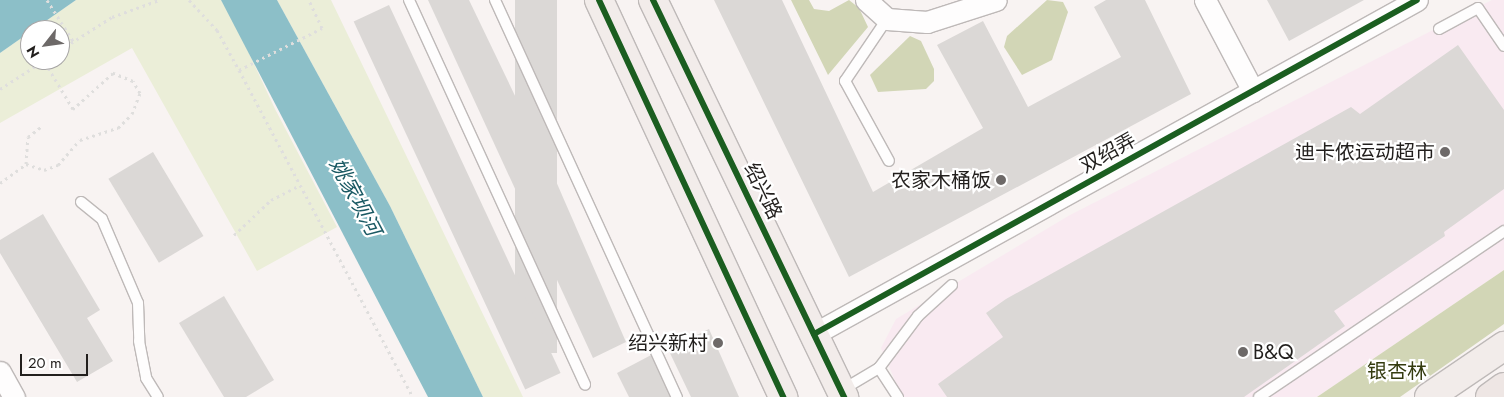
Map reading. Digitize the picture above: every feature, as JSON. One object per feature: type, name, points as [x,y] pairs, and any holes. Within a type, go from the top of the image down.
[{"type":"highway","points":[[1490,397],[1504,387]]},
{"type":"main road","points":[[599,0],[783,397]]},
{"type":"main road","name":"绍兴路","points":[[652,0],[842,394]]},
{"type":"main road","points":[[1429,397],[1504,346]]},
{"type":"street","points":[[866,0],[888,19],[927,22],[996,0]]},
{"type":"street","points":[[1205,0],[1253,91]]},
{"type":"street","name":"双绍弄","points":[[814,334],[1417,0]]},
{"type":"street","points":[[0,372],[14,397]]},
{"type":"lane","points":[[409,0],[585,386]]},
{"type":"lane","points":[[495,0],[678,397]]},
{"type":"lane","points":[[1439,29],[1478,8],[1504,46]]},
{"type":"lane","points":[[888,19],[845,81],[889,162]]},
{"type":"lane","points":[[81,202],[102,219],[138,303],[140,342],[146,378],[158,397]]},
{"type":"lane","points":[[1260,397],[1504,231]]},
{"type":"lane","points":[[842,394],[879,368],[918,316],[952,285]]},
{"type":"lane","points":[[879,368],[898,397]]},
{"type":"path","points":[[47,0],[74,41]]},
{"type":"path","points":[[70,44],[112,17],[160,0]]},
{"type":"path","points":[[189,0],[217,30],[240,70],[299,186],[413,397]]},
{"type":"path","points":[[240,70],[322,28],[309,0]]},
{"type":"path","points":[[0,89],[31,70]]},
{"type":"path","points":[[26,164],[44,170],[58,165],[80,140],[118,128],[132,114],[140,93],[132,81],[113,73],[73,109],[50,70]]},
{"type":"path","points":[[0,183],[26,164],[28,137],[42,126]]},
{"type":"path","points":[[234,234],[271,200],[299,186]]},
{"type":"shaded area","points":[[1492,0],[1504,0],[1504,270],[1317,397],[902,397],[881,348],[896,319],[1070,215]]},
{"type":"green space","points":[[76,0],[221,0],[232,17],[275,109],[337,227],[257,271],[132,48],[0,123],[0,53],[20,39],[20,70],[70,70],[70,20],[47,20]]},
{"type":"green space","points":[[277,0],[331,0],[523,397],[483,397],[390,206]]},
{"type":"green space","points":[[791,0],[809,0],[814,9],[829,11],[849,0],[859,8],[868,27],[828,75]]},
{"type":"green space","points":[[1047,0],[1063,2],[1068,12],[1052,60],[1022,75],[1004,47],[1007,36]]},
{"type":"green space","points":[[910,36],[921,41],[934,69],[934,81],[926,89],[878,92],[870,75]]},
{"type":"green space","name":"银杏林","points":[[1504,270],[1504,324],[1400,397],[1317,397]]},
{"type":"water","points":[[0,0],[76,0],[47,20],[20,20],[20,39],[0,53]]},
{"type":"water","name":"姚家坝河","points":[[221,0],[277,0],[390,206],[483,397],[428,397]]},
{"type":"building","points":[[428,0],[469,0],[555,179],[626,342],[593,358]]},
{"type":"building","points":[[515,0],[557,0],[557,353],[515,353]]},
{"type":"building","points":[[714,0],[782,0],[873,192],[983,128],[937,45],[983,21],[1028,107],[1121,57],[1094,7],[1106,0],[1145,0],[1191,94],[849,277]]},
{"type":"building","points":[[1267,0],[1364,0],[1289,41]]},
{"type":"building","points":[[389,5],[561,373],[525,389],[354,21]]},
{"type":"building","points":[[1458,45],[1504,110],[1504,189],[1444,232],[1445,236],[1334,311],[1345,326],[1244,397],[947,397],[938,384],[1003,337],[986,313],[1006,299],[1351,107],[1360,114]]},
{"type":"building","points":[[153,152],[203,236],[159,263],[108,179]]},
{"type":"building","points":[[43,214],[100,310],[87,318],[113,361],[77,382],[0,253],[0,240]]},
{"type":"building","points":[[224,296],[274,380],[246,397],[224,397],[179,323]]},
{"type":"building","points":[[709,329],[739,397],[691,397],[668,349]]},
{"type":"building","points":[[655,353],[675,397],[629,397],[617,373]]},
{"type":"cycle path","points":[[599,0],[783,397]]},
{"type":"cycle path","points":[[653,0],[844,397]]},
{"type":"cycle path","points":[[814,334],[1417,0]]},
{"type":"place","name":"迪卡侬运动超市","points":[[1445,152]]},
{"type":"place","name":"农家木桶饭","points":[[1001,180]]},
{"type":"place","name":"绍兴新村","points":[[718,343]]},
{"type":"place","name":"B&Q","points":[[1243,352]]}]
